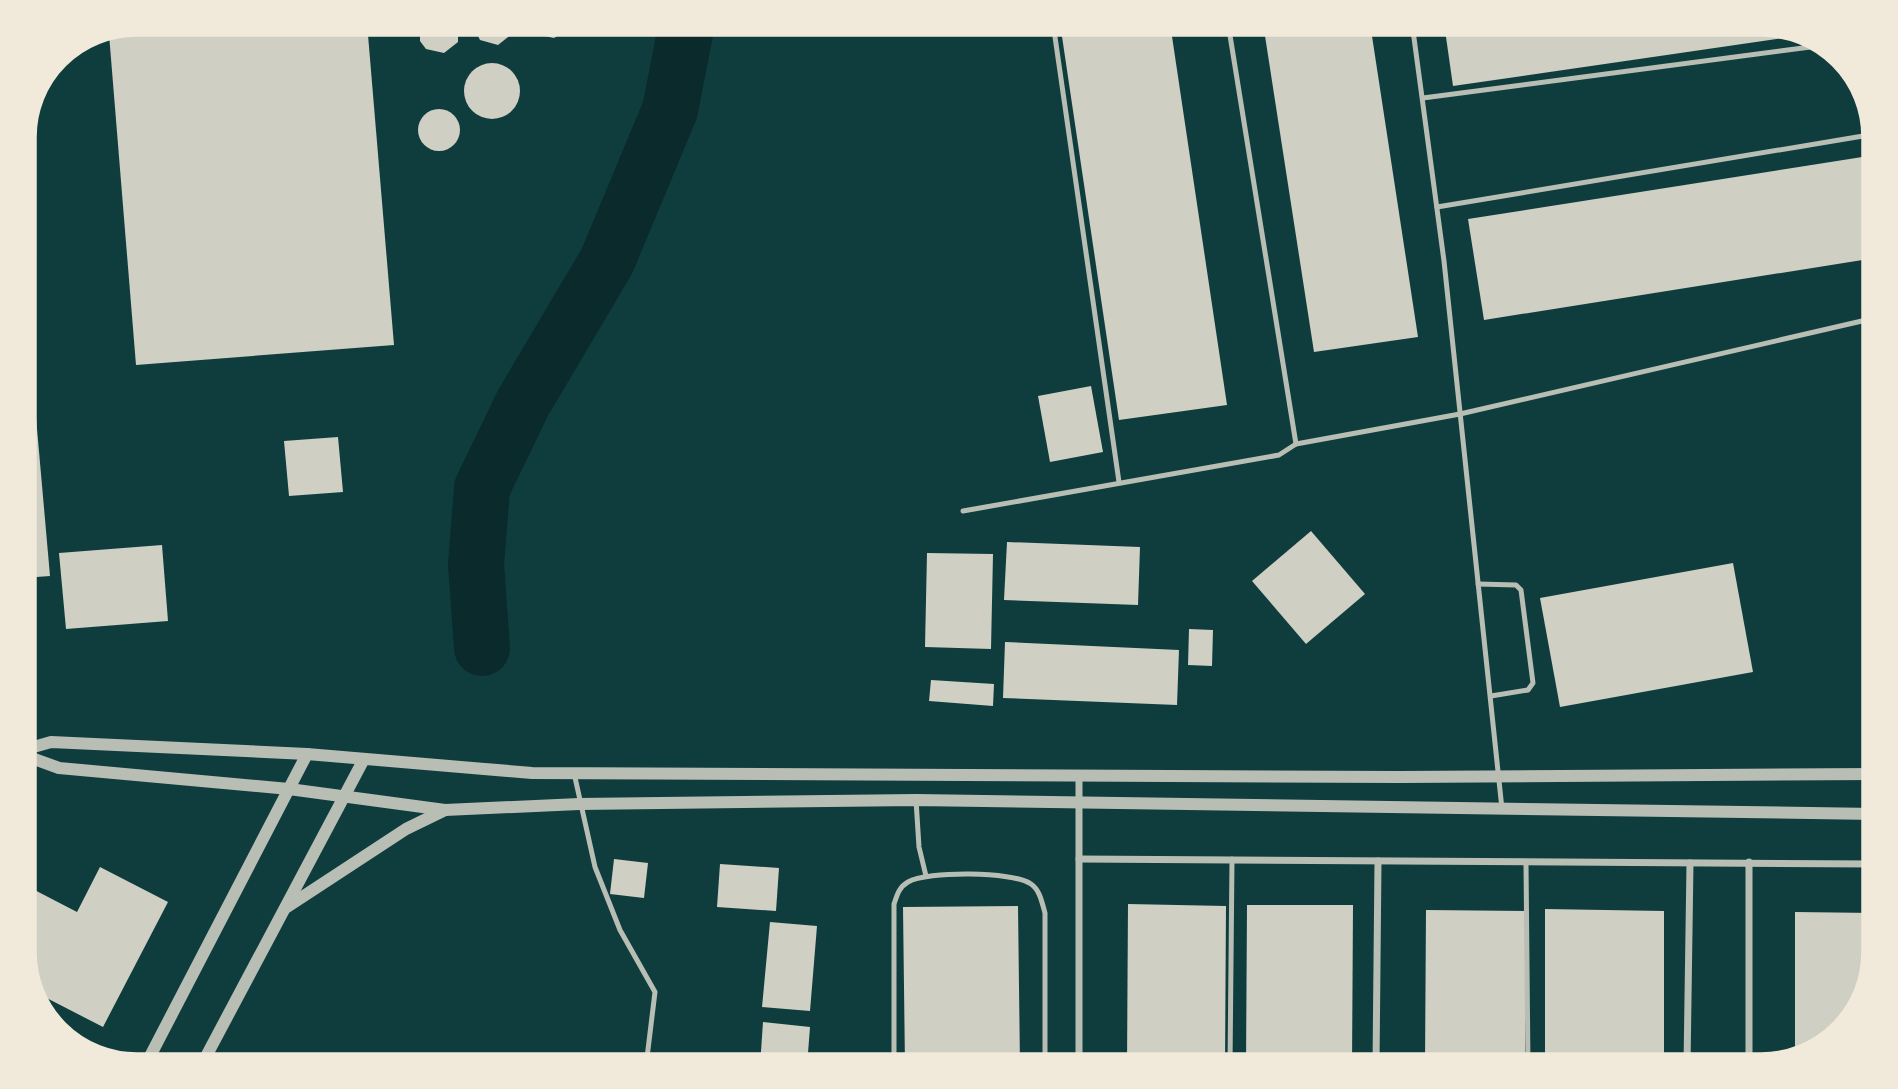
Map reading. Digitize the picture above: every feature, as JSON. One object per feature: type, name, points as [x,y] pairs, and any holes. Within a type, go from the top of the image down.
[{"type":"street","points":[[35,748],[51,742],[307,754],[574,773],[1499,776],[1863,774]]},
{"type":"street","points":[[151,1054],[307,754]]},
{"type":"street","points":[[35,758],[59,768],[289,789],[445,810],[579,804],[916,800],[1863,814]]},
{"type":"street","points":[[207,1054],[364,759]]},
{"type":"street","points":[[1079,775],[1079,1054]]},
{"type":"street","points":[[286,907],[406,830],[445,810]]},
{"type":"street","points":[[1079,859],[1527,864],[1863,864]]},
{"type":"street","points":[[1376,1054],[1378,861]]},
{"type":"street","points":[[1749,862],[1749,1054]]},
{"type":"street","points":[[1687,1054],[1690,863]]},
{"type":"lane","points":[[1055,35],[1119,482]]},
{"type":"lane","points":[[1230,35],[1296,444]]},
{"type":"lane","points":[[1414,35],[1437,207],[1502,809]]},
{"type":"lane","points":[[1423,99],[1809,47]]},
{"type":"lane","points":[[1437,207],[1863,136]]},
{"type":"lane","points":[[962,511],[1279,455],[1296,444],[1460,414],[1863,321]]},
{"type":"lane","points":[[1478,584],[1516,585],[1521,590],[1533,683],[1528,690],[1491,696]]},
{"type":"lane","points":[[574,773],[595,867],[620,930],[655,992],[647,1054]]},
{"type":"lane","points":[[916,800],[919,847],[926,876]]},
{"type":"lane","points":[[1230,1054],[1232,859]]},
{"type":"lane","points":[[1527,864],[1528,1054]]},
{"type":"lane","points":[[894,1054],[894,904],[899,889],[908,881],[926,876],[991,874],[1017,878],[1031,884],[1039,894],[1046,934],[1045,1054]]},
{"type":"building","points":[[137,35],[368,35],[394,345],[136,365],[109,39]]},
{"type":"building","points":[[420,35],[458,35],[458,42],[444,53],[426,49],[420,41]]},
{"type":"building","points":[[478,35],[510,35],[498,45],[480,40]]},
{"type":"building","points":[[1062,35],[1172,35],[1227,405],[1119,420]]},
{"type":"building","points":[[1265,35],[1372,35],[1418,337],[1314,352]]},
{"type":"building","points":[[1446,35],[1761,35],[1786,38],[1453,86]]},
{"type":"building","points":[[487,63],[497,63],[512,71],[518,80],[518,102],[512,111],[497,119],[487,119],[469,107],[464,96],[464,86],[476,68]]},
{"type":"building","points":[[439,109],[454,115],[460,130],[454,145],[439,151],[424,145],[418,130],[424,115]]},
{"type":"building","points":[[1863,157],[1863,260],[1484,320],[1468,219]]},
{"type":"building","points":[[1091,386],[1103,452],[1050,462],[1038,396]]},
{"type":"building","points":[[35,406],[50,576],[35,577]]},
{"type":"building","points":[[338,437],[343,492],[289,496],[284,441]]},
{"type":"building","points":[[1311,531],[1365,594],[1306,644],[1252,581]]},
{"type":"building","points":[[1007,542],[1140,547],[1138,605],[1004,600]]},
{"type":"building","points":[[162,545],[168,621],[66,629],[59,553]]},
{"type":"building","points":[[927,553],[993,554],[991,649],[925,647]]},
{"type":"building","points":[[1733,563],[1753,672],[1560,707],[1540,598]]},
{"type":"building","points":[[1189,629],[1213,630],[1212,666],[1188,665]]},
{"type":"building","points":[[1005,642],[1179,650],[1177,705],[1003,698]]},
{"type":"building","points":[[931,680],[994,684],[993,706],[929,701]]},
{"type":"building","points":[[614,859],[648,863],[644,898],[610,894]]},
{"type":"building","points":[[720,864],[779,868],[776,911],[717,907]]},
{"type":"building","points":[[100,867],[168,902],[103,1027],[46,998],[37,972],[35,890],[77,912]]},
{"type":"building","points":[[1128,904],[1226,906],[1225,1054],[1127,1054]]},
{"type":"building","points":[[1247,905],[1353,905],[1352,1054],[1246,1054]]},
{"type":"building","points":[[1018,906],[1020,1054],[905,1054],[903,907]]},
{"type":"building","points":[[1545,909],[1664,911],[1664,1054],[1545,1054]]},
{"type":"building","points":[[1426,910],[1526,911],[1525,1054],[1425,1054]]},
{"type":"building","points":[[1795,912],[1863,913],[1860,978],[1849,1003],[1823,1033],[1795,1048]]},
{"type":"building","points":[[770,922],[817,926],[810,1011],[762,1007]]},
{"type":"building","points":[[763,1022],[810,1027],[808,1054],[761,1054]]},
{"type":"waterway","points":[[482,648],[476,565],[482,488],[523,403],[607,261],[670,110],[685,35]]}]
